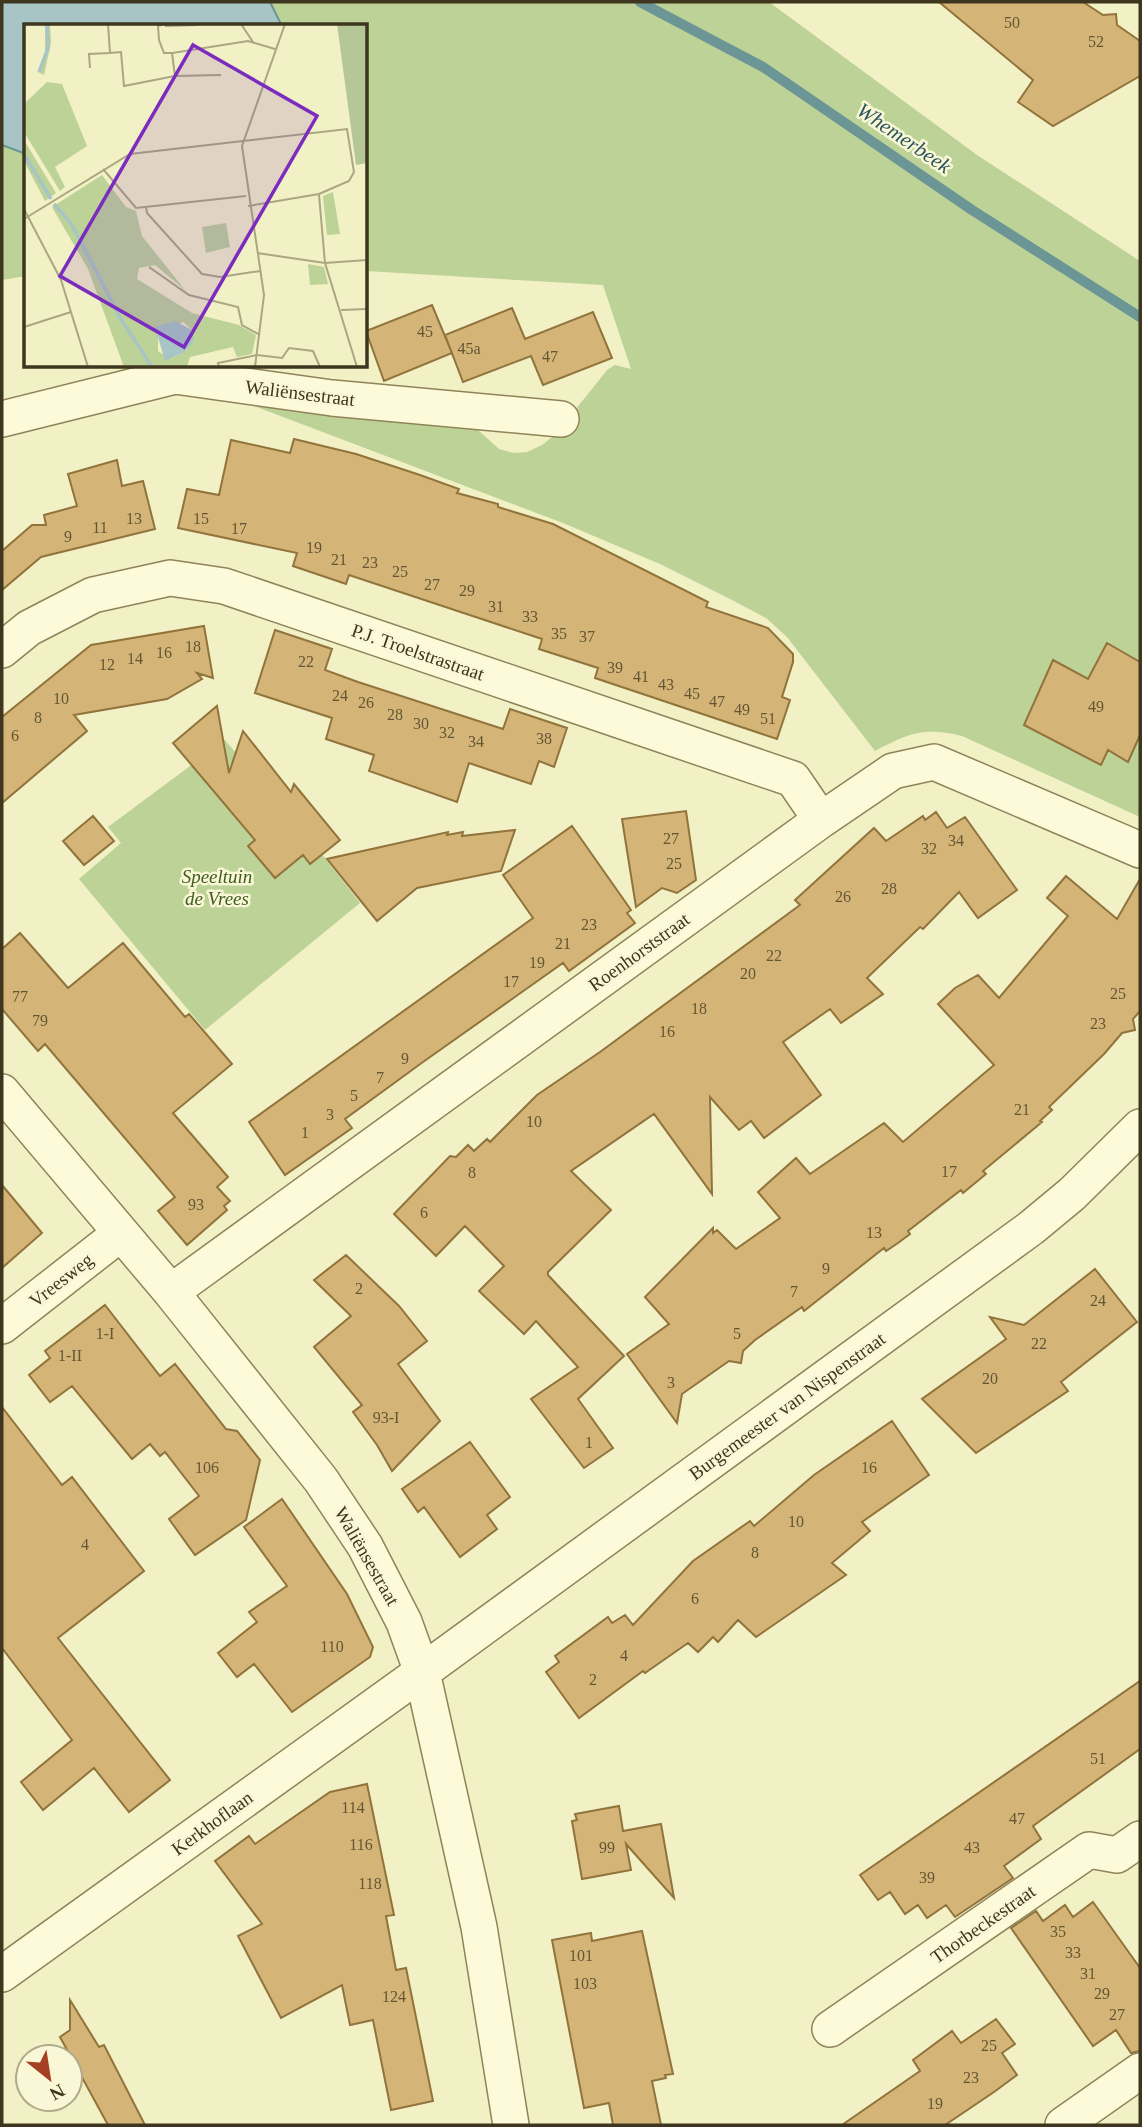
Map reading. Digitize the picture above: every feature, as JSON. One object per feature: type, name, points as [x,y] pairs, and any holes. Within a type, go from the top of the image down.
[{"type":"street","name":"Waliënsestraat","points":[[2,419],[175,376],[332,398],[561,419]]},
{"type":"street","name":"P.J. Troelstrastraat","points":[[2,650],[29,628],[93,595],[170,578],[224,586],[793,779],[821,820]]},
{"type":"street","name":"Roenhorststraat","points":[[171,1292],[892,771],[934,762],[1140,850]]},
{"type":"street","name":"Waliënsestraat","points":[[2,1092],[171,1292],[321,1480],[365,1546],[404,1622],[422,1672],[480,1927],[511,2125]]},
{"type":"street","name":"Burgemeester van Nispenstraat","points":[[422,1672],[1031,1228],[1072,1194],[1140,1127]]},
{"type":"street","name":"Vreesweg","points":[[2,1326],[121,1233]]},
{"type":"street","name":"Kerkhoflaan","points":[[2,1974],[422,1672]]},
{"type":"street","name":"Thorbeckestraat","points":[[830,2029],[1089,1850],[1117,1855],[1140,1839]]},
{"type":"street","points":[[1063,2125],[1140,2071]]},
{"type":"green space","points":[[270,2],[769,2],[977,155],[1140,261],[1140,817],[962,736],[936,732],[917,733],[875,751],[787,637],[766,618],[660,564],[563,523],[222,394],[458,412],[499,449],[514,453],[527,452],[556,434],[607,370],[615,365],[631,369],[603,285],[368,271],[368,24],[281,24]]},
{"type":"green space","points":[[2,145],[24,153],[24,276],[2,280]]},
{"type":"green space","name":"Speeltuin de Vrees","points":[[225,740],[360,903],[205,1030],[79,879],[121,843],[108,827]]},
{"type":"water","points":[[2,2],[270,2],[281,24],[24,24],[24,153],[2,145]]},
{"type":"building","points":[[939,2],[1083,2],[1103,15],[1116,14],[1117,25],[1140,41],[1140,76],[1053,126],[1018,102],[1033,80]]},
{"type":"building","points":[[432,305],[452,353],[384,381],[368,330]]},
{"type":"building","points":[[512,308],[525,339],[593,312],[612,358],[543,385],[531,356],[463,382],[445,335]]},
{"type":"building","points":[[294,439],[356,454],[420,475],[459,489],[457,493],[498,504],[498,507],[553,524],[708,602],[706,607],[768,628],[793,654],[782,697],[790,700],[777,739],[595,678],[598,668],[539,649],[542,639],[349,575],[346,584],[293,566],[297,553],[178,528],[187,489],[219,495],[231,440],[290,453]]},
{"type":"building","points":[[117,460],[122,486],[143,481],[155,529],[41,557],[2,590],[2,551],[32,525],[46,525],[44,515],[77,506],[68,474]]},
{"type":"building","points":[[204,626],[213,678],[197,673],[202,679],[167,699],[74,715],[87,731],[2,803],[2,717],[91,645]]},
{"type":"building","points":[[275,630],[332,649],[325,670],[358,682],[503,729],[510,709],[567,728],[554,767],[539,761],[531,784],[469,763],[457,802],[369,771],[374,755],[326,739],[332,718],[255,693]]},
{"type":"building","points":[[1107,643],[1140,662],[1140,735],[1128,762],[1108,750],[1101,765],[1024,725],[1053,660],[1088,679]]},
{"type":"building","points":[[217,706],[229,773],[243,731],[291,792],[294,784],[340,840],[310,864],[303,855],[275,878],[248,846],[255,840],[173,743]]},
{"type":"building","points":[[686,811],[696,880],[677,893],[662,888],[636,907],[622,819]]},
{"type":"building","points":[[936,812],[947,828],[965,817],[1017,890],[978,918],[959,892],[923,929],[920,927],[867,978],[883,994],[841,1023],[830,1009],[783,1042],[821,1095],[764,1138],[751,1121],[739,1130],[710,1097],[712,1194],[654,1114],[571,1171],[611,1210],[548,1275],[624,1356],[578,1399],[613,1448],[584,1468],[531,1399],[578,1367],[536,1321],[524,1334],[479,1291],[504,1266],[465,1226],[436,1256],[394,1214],[450,1156],[456,1157],[468,1145],[474,1151],[487,1139],[490,1142],[537,1095],[800,905],[795,900],[874,828],[886,841],[923,816],[925,820]]},
{"type":"building","points":[[93,816],[114,841],[84,865],[63,841]]},
{"type":"building","points":[[572,826],[631,910],[627,913],[635,923],[569,971],[563,963],[423,1062],[345,1119],[352,1128],[285,1175],[249,1122],[533,918],[503,875]]},
{"type":"building","points":[[515,830],[501,871],[417,888],[377,921],[327,859],[448,832],[447,835],[463,832],[462,836]]},
{"type":"building","points":[[1066,876],[1117,919],[1140,879],[1140,1011],[1133,1019],[1135,1030],[1122,1033],[1049,1107],[1052,1110],[1040,1121],[1042,1122],[983,1171],[986,1174],[963,1193],[961,1190],[908,1231],[910,1234],[886,1251],[884,1248],[804,1311],[802,1307],[755,1340],[743,1351],[741,1363],[729,1361],[682,1394],[677,1423],[627,1354],[669,1324],[645,1297],[713,1228],[713,1233],[717,1230],[736,1249],[780,1218],[758,1192],[796,1158],[810,1174],[884,1123],[903,1142],[994,1065],[938,1004],[955,988],[978,975],[999,998],[1068,916],[1047,898]]},
{"type":"building","points":[[20,933],[68,988],[123,943],[185,1017],[189,1014],[232,1064],[173,1113],[228,1177],[217,1187],[230,1201],[224,1206],[227,1210],[187,1245],[158,1211],[175,1197],[45,1044],[38,1051],[2,1009],[2,949]]},
{"type":"building","points":[[2,1185],[42,1233],[2,1268]]},
{"type":"building","points":[[346,1255],[399,1306],[427,1341],[398,1364],[440,1421],[392,1471],[353,1412],[362,1405],[314,1347],[351,1316],[314,1280]]},
{"type":"building","points":[[1095,1269],[1137,1322],[1061,1382],[1068,1391],[976,1453],[922,1399],[1006,1339],[990,1317],[1024,1325]]},
{"type":"building","points":[[105,1305],[160,1376],[175,1364],[226,1429],[237,1431],[260,1460],[246,1520],[195,1555],[169,1519],[199,1496],[165,1452],[160,1456],[150,1444],[132,1459],[72,1386],[50,1402],[29,1375],[50,1358],[45,1351]]},
{"type":"building","points":[[2,1407],[62,1485],[72,1477],[144,1571],[58,1638],[170,1780],[129,1812],[94,1768],[43,1810],[21,1782],[72,1740],[2,1648]]},
{"type":"building","points":[[892,1421],[929,1475],[862,1522],[870,1531],[832,1563],[846,1575],[756,1637],[738,1620],[718,1642],[713,1637],[698,1652],[688,1643],[645,1673],[643,1671],[579,1718],[546,1672],[559,1662],[555,1656],[608,1617],[612,1623],[625,1615],[633,1625],[693,1561],[750,1521],[754,1526],[814,1475]]},
{"type":"building","points":[[470,1442],[510,1497],[487,1515],[497,1529],[460,1557],[424,1507],[418,1512],[402,1489]]},
{"type":"building","points":[[282,1499],[347,1594],[373,1647],[370,1657],[292,1712],[254,1664],[237,1677],[218,1653],[257,1622],[249,1612],[287,1586],[244,1527]]},
{"type":"building","points":[[1140,1681],[1140,1749],[1033,1826],[1041,1839],[1004,1866],[1013,1878],[955,1917],[946,1905],[927,1918],[918,1905],[905,1914],[890,1892],[878,1900],[860,1875]]},
{"type":"building","points":[[367,1784],[394,1915],[386,1916],[396,1970],[406,1968],[433,2101],[391,2110],[373,2020],[350,2025],[342,1985],[281,2018],[238,1936],[262,1924],[215,1861],[249,1836],[255,1844],[330,1792]]},
{"type":"building","points":[[619,1806],[623,1831],[661,1824],[674,1898],[626,1844],[631,1870],[582,1879],[572,1821],[577,1820],[575,1814]]},
{"type":"building","points":[[1093,1902],[1140,1968],[1140,2051],[1131,2053],[1116,2030],[1093,2046],[1011,1928],[1036,1911],[1043,1921],[1065,1905],[1073,1917]]},
{"type":"building","points":[[642,1931],[673,2074],[652,2081],[661,2125],[613,2125],[609,2103],[584,2108],[552,1940],[591,1933],[592,1941]]},
{"type":"building","points":[[70,2000],[99,2047],[104,2045],[145,2125],[108,2125],[84,2081],[84,2043],[63,2043],[60,2037],[70,2030]]},
{"type":"building","points":[[996,2019],[1015,2044],[1002,2053],[1017,2075],[994,2092],[945,2125],[842,2125],[920,2071],[913,2060],[952,2031],[961,2043]]},
{"type":"waterway","name":"Whemerbeek","points":[[640,2],[763,67],[972,210],[1140,317]]}]
